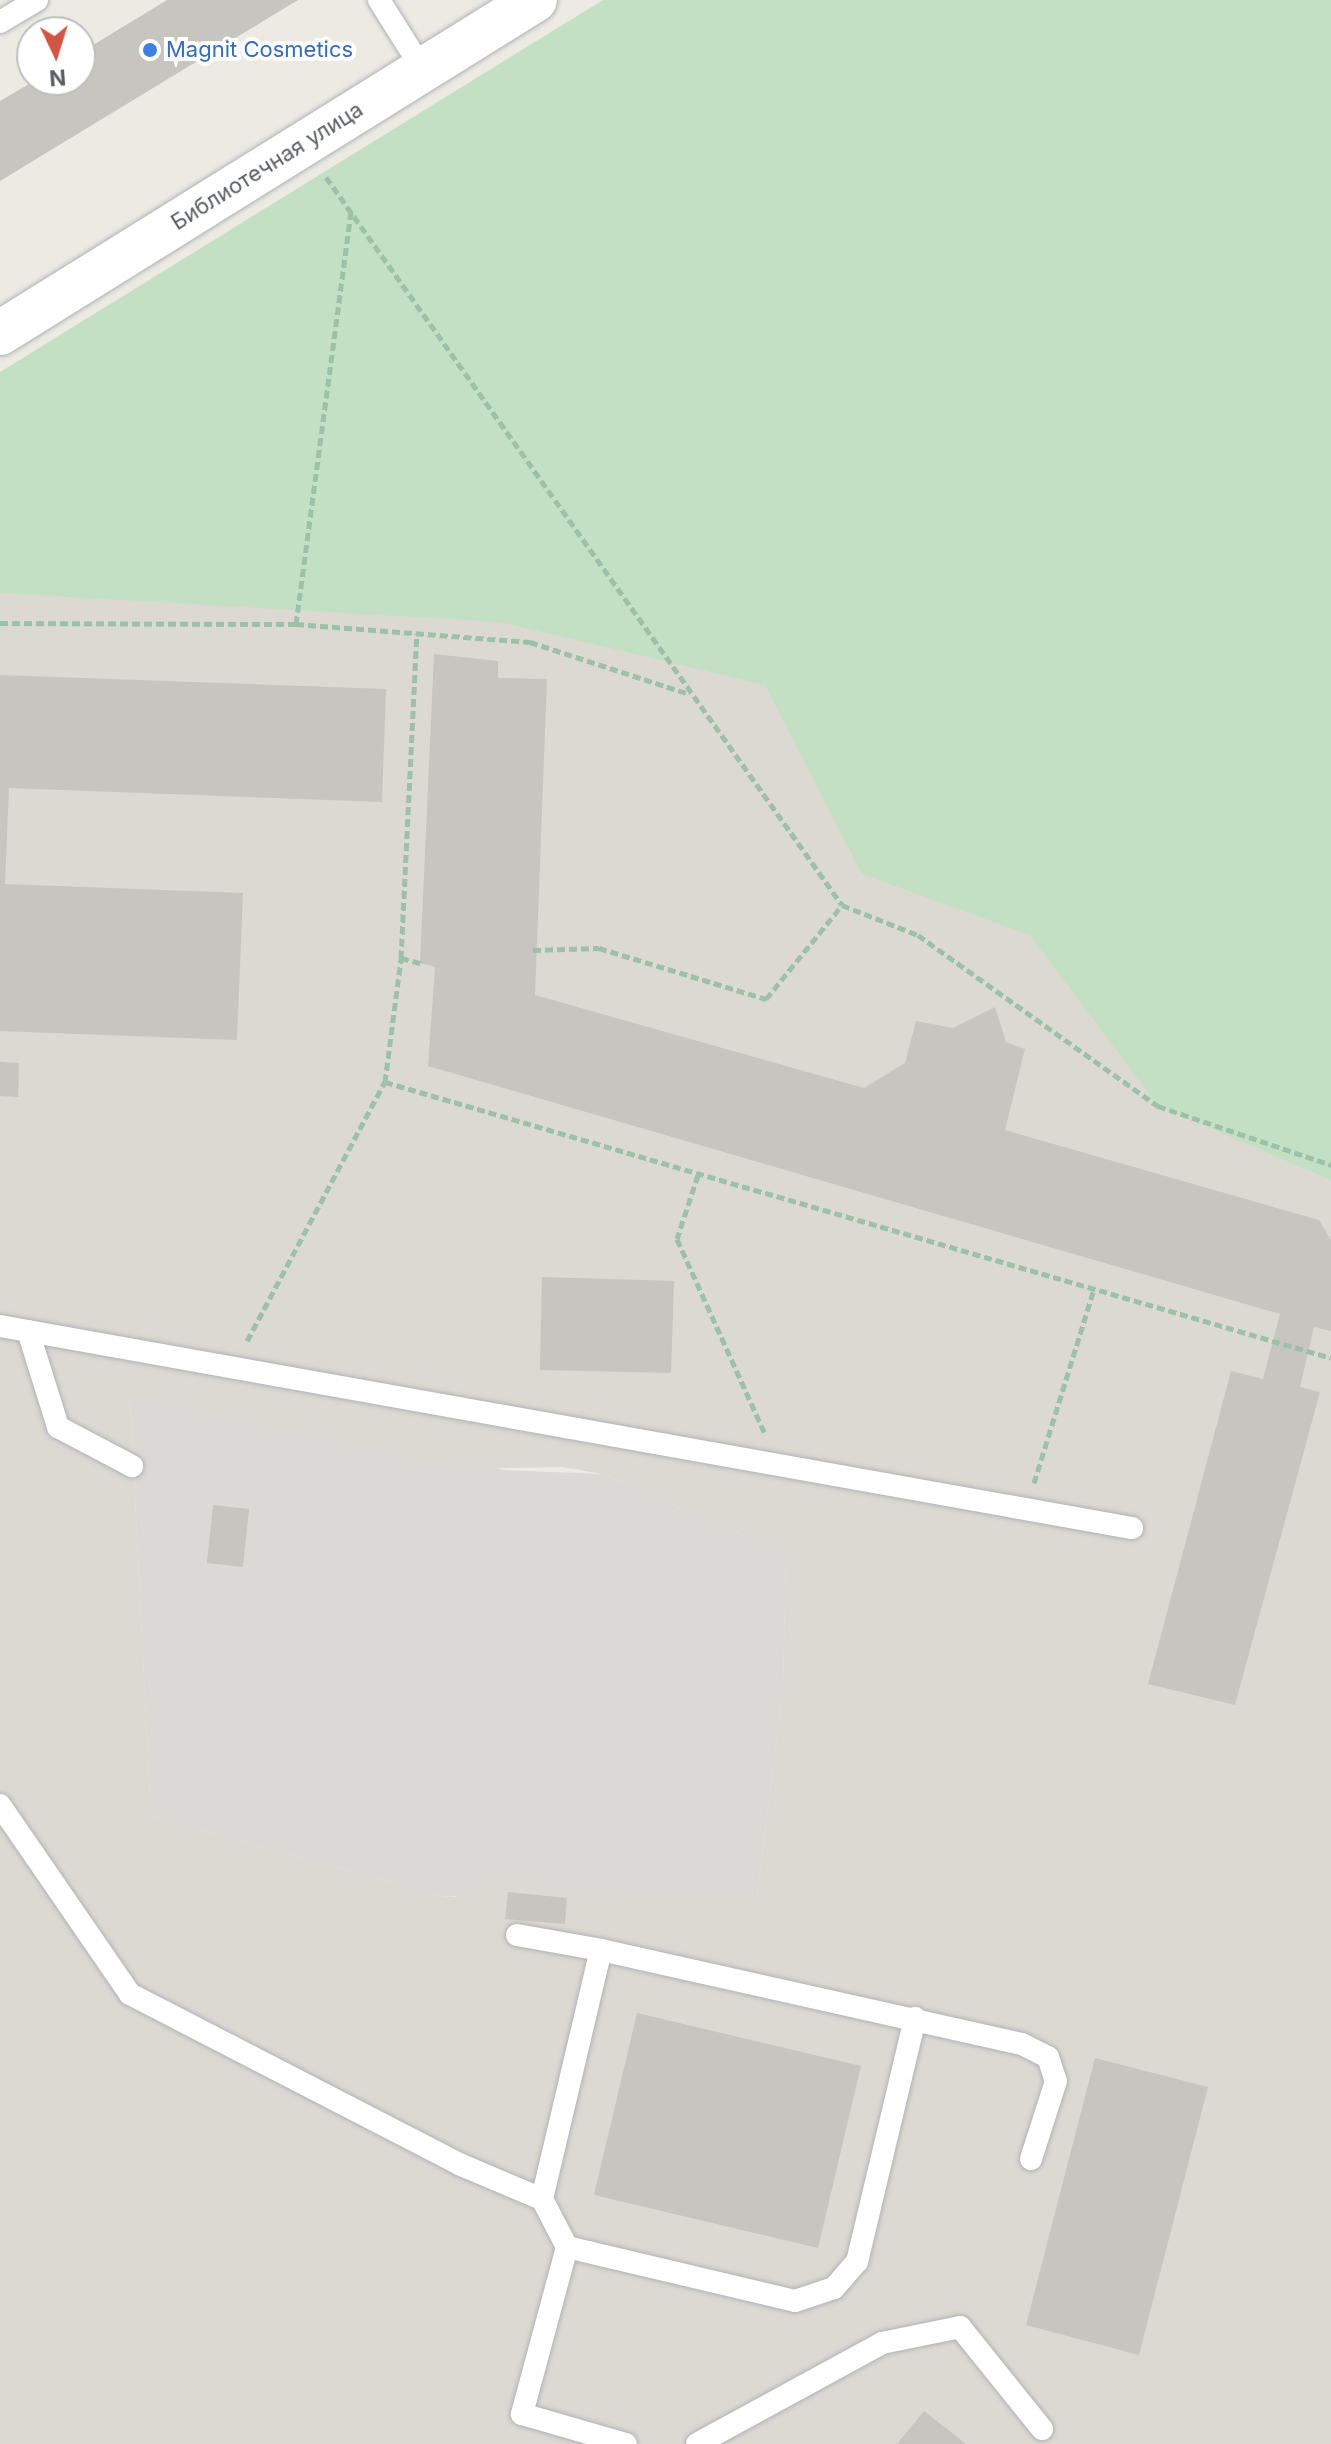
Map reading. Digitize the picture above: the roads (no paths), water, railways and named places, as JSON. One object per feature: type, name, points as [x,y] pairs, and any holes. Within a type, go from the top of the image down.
[{"type":"street","name":"Библиотечная улица","points":[[0,333],[535,0]]},
{"type":"lane","points":[[0,22],[37,0]]},
{"type":"lane","points":[[379,0],[423,70]]},
{"type":"lane","points":[[0,1326],[231,1370],[1132,1528]]},
{"type":"lane","points":[[28,1331],[58,1427],[132,1466]]},
{"type":"lane","points":[[0,1805],[130,1994],[459,2164],[542,2199],[567,2247],[522,2414],[626,2444]]},
{"type":"lane","points":[[517,1935],[601,1950],[915,2018],[1048,2057],[1056,2081],[1031,2159]]},
{"type":"lane","points":[[542,2199],[601,1950]]},
{"type":"lane","points":[[567,2247],[795,2301],[834,2288],[857,2262],[915,2018]]},
{"type":"lane","points":[[697,2444],[882,2343],[960,2327],[1042,2429]]},
{"type":"place","name":"Magnit Cosmetics","points":[[150,50]]}]
